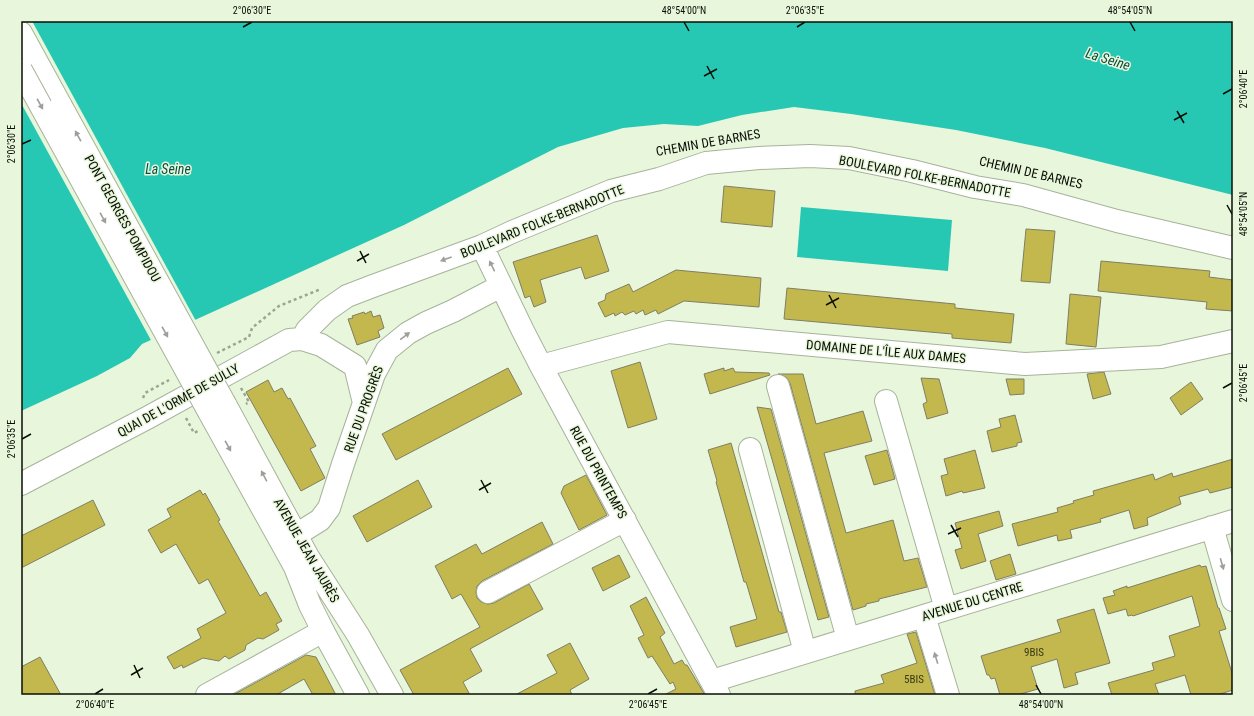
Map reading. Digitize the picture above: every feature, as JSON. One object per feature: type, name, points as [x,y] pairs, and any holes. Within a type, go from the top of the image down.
[{"type":"street","name":"PONT GEORGES POMPIDOU","points":[[21,33],[217,408]]},
{"type":"street","name":"PONT GEORGES POMPIDOU","points":[[21,70],[217,408]]},
{"type":"street","name":"BOULEVARD FOLKE-BERNADOTTE","points":[[302,339],[307,330],[327,310],[347,296],[482,246],[611,191],[659,179],[706,163],[759,158],[810,156],[849,158],[912,171],[975,187],[1023,195],[1116,221],[1233,248]]},
{"type":"street","name":"RUE DU PRINTEMPS","points":[[482,246],[523,332],[715,688]]},
{"type":"street","name":"RUE DU PROGRÈS","points":[[296,535],[320,520],[329,508],[364,403],[382,357],[387,350],[408,333],[502,286]]},
{"type":"street","name":"DOMAINE DE L'ÎLE AUX DAMES","points":[[541,366],[668,332],[1024,364],[1161,357],[1233,341]]},
{"type":"street","points":[[302,339],[321,345],[355,366],[364,403]]},
{"type":"street","name":"QUAI DE L'ORME DE SULLY","points":[[21,484],[153,415],[276,346],[289,340],[302,339]]},
{"type":"street","points":[[355,366],[382,357]]},
{"type":"street","points":[[778,386],[848,639]]},
{"type":"street","points":[[886,401],[946,609]]},
{"type":"street","name":"AVENUE JEAN JAURÈS","points":[[217,408],[296,535],[310,605],[358,695]]},
{"type":"street","name":"AVENUE JEAN JAURÈS","points":[[217,408],[302,562],[358,635],[392,695]]},
{"type":"street","points":[[750,449],[805,652]]},
{"type":"street","points":[[488,592],[625,520]]},
{"type":"street","name":"AVENUE DU CENTRE","points":[[715,688],[805,652],[1233,521]]},
{"type":"street","points":[[1212,527],[1233,600]]},
{"type":"street","points":[[302,562],[329,622],[370,695]]},
{"type":"street","points":[[302,562],[338,620],[379,695]]},
{"type":"street","points":[[924,616],[948,695]]},
{"type":"street","points":[[218,692],[324,631]]},
{"type":"path","points":[[221,351],[249,336],[252,328],[279,306],[321,289]]},
{"type":"water","name":"La Seine","points":[[21,21],[1233,21],[1233,195],[1045,148],[956,130],[794,107],[742,115],[698,126],[664,124],[623,128],[558,147],[404,225],[142,344],[130,358],[97,376],[21,411]]},
{"type":"water","points":[[801,207],[952,220],[948,271],[797,257]]},
{"type":"pier","points":[[21,21],[32,21],[196,321],[152,342],[21,103]]},
{"type":"building","points":[[724,186],[775,191],[772,227],[721,222]]},
{"type":"building","points":[[1026,229],[1055,231],[1050,283],[1021,281]]},
{"type":"building","points":[[597,235],[609,271],[585,279],[581,267],[540,280],[546,302],[534,307],[530,296],[525,298],[513,262]]},
{"type":"building","points":[[1101,261],[1210,271],[1209,277],[1233,280],[1233,311],[1206,309],[1207,302],[1098,291]]},
{"type":"building","points":[[676,270],[761,278],[759,307],[684,301],[658,314],[656,310],[645,315],[643,310],[636,314],[634,311],[625,315],[622,312],[615,316],[614,313],[605,317],[598,303],[605,300],[606,294],[629,284],[633,292]]},
{"type":"building","points":[[787,288],[955,304],[955,308],[1014,314],[1011,343],[952,338],[952,334],[784,319]]},
{"type":"building","points":[[1070,294],[1101,297],[1096,347],[1066,344]]},
{"type":"building","points":[[371,311],[373,317],[380,315],[384,328],[378,331],[380,337],[357,345],[348,319],[353,318],[352,316],[364,312],[365,314]]},
{"type":"building","points":[[640,362],[657,419],[628,428],[611,371]]},
{"type":"building","points":[[508,368],[522,394],[396,460],[382,434]]},
{"type":"building","points":[[724,368],[724,371],[733,368],[735,372],[769,373],[770,375],[710,394],[704,374]]},
{"type":"building","points":[[1104,372],[1111,394],[1093,399],[1087,374]]},
{"type":"building","points":[[778,374],[803,374],[816,424],[863,411],[872,441],[824,453],[846,533],[893,520],[904,561],[918,558],[927,587],[879,599],[879,601],[866,604],[866,606],[853,610],[790,383],[786,377]]},
{"type":"building","points":[[921,378],[939,379],[948,413],[927,419],[923,404],[927,402]]},
{"type":"building","points":[[1006,379],[1024,379],[1024,394],[1010,395]]},
{"type":"building","points":[[268,380],[274,392],[282,388],[288,399],[290,398],[316,446],[310,449],[325,478],[301,491],[246,392]]},
{"type":"building","points":[[1191,382],[1203,399],[1181,415],[1170,398]]},
{"type":"building","points":[[757,407],[771,409],[829,617],[818,620]]},
{"type":"building","points":[[1015,415],[1022,442],[1017,443],[1017,446],[992,452],[987,431],[1001,427],[999,419]]},
{"type":"building","points":[[731,443],[779,612],[781,612],[787,632],[736,647],[730,627],[757,619],[746,582],[744,582],[708,450]]},
{"type":"building","points":[[887,450],[895,479],[874,485],[865,456]]},
{"type":"building","points":[[975,450],[985,488],[963,493],[962,491],[946,496],[941,476],[948,474],[944,459]]},
{"type":"building","points":[[1233,459],[1233,487],[1210,493],[1208,489],[1179,497],[1181,504],[1147,518],[1148,525],[1134,529],[1129,510],[1100,519],[1101,522],[1070,530],[1072,538],[1058,541],[1057,535],[1018,546],[1012,524],[1058,512],[1057,508],[1074,503],[1073,501],[1094,495],[1093,491],[1153,474],[1155,480],[1172,473],[1173,477]]},
{"type":"building","points":[[586,475],[607,515],[579,530],[561,493],[564,486]]},
{"type":"building","points":[[418,480],[432,507],[367,542],[353,516]]},
{"type":"building","points":[[200,490],[203,495],[205,493],[220,520],[218,521],[260,596],[266,592],[282,621],[276,624],[279,630],[263,639],[258,638],[246,645],[245,650],[229,659],[225,656],[219,661],[203,658],[183,668],[182,665],[174,669],[167,657],[201,638],[197,629],[226,613],[208,579],[199,584],[176,544],[161,553],[148,530],[171,517],[167,509]]},
{"type":"building","points":[[93,500],[105,525],[21,568],[21,536]]},
{"type":"building","points":[[999,511],[1003,526],[978,534],[986,561],[961,569],[955,550],[962,548],[955,523]]},
{"type":"building","points":[[542,522],[553,544],[482,581],[477,586],[476,592],[477,598],[481,602],[488,604],[494,603],[529,584],[543,609],[470,649],[482,671],[463,682],[470,695],[414,695],[400,670],[480,627],[461,594],[452,599],[435,566],[476,544],[482,554]]},
{"type":"building","points":[[1010,554],[1016,574],[996,580],[990,561]]},
{"type":"building","points":[[619,555],[630,577],[603,591],[592,568]]},
{"type":"building","points":[[1200,565],[1201,567],[1206,566],[1218,608],[1226,629],[1219,631],[1233,676],[1233,690],[1217,695],[1191,695],[1185,675],[1155,684],[1159,695],[1112,695],[1108,683],[1154,670],[1152,663],[1175,656],[1169,636],[1200,626],[1192,596],[1133,616],[1128,616],[1126,609],[1108,614],[1103,598],[1115,595],[1113,591],[1127,586],[1127,588]]},
{"type":"building","points":[[646,597],[665,633],[660,637],[674,664],[682,660],[685,665],[687,665],[705,695],[664,695],[676,689],[673,682],[670,684],[652,656],[648,658],[638,638],[644,635],[630,606]]},
{"type":"building","points":[[1094,609],[1110,663],[1075,673],[1078,684],[1064,688],[1057,659],[1031,667],[1038,689],[1017,695],[1000,695],[995,678],[991,679],[989,675],[987,675],[981,656],[1061,632],[1057,620]]},
{"type":"building","points":[[916,632],[935,695],[855,695],[855,691],[884,683],[881,675],[917,663],[907,634]]},
{"type":"building","points":[[570,643],[589,679],[570,690],[572,695],[515,695],[557,673],[547,655]]},
{"type":"building","points":[[306,655],[316,657],[336,695],[313,695],[304,679],[276,695],[233,695]]},
{"type":"building","points":[[40,657],[61,695],[21,695],[21,667]]}]
